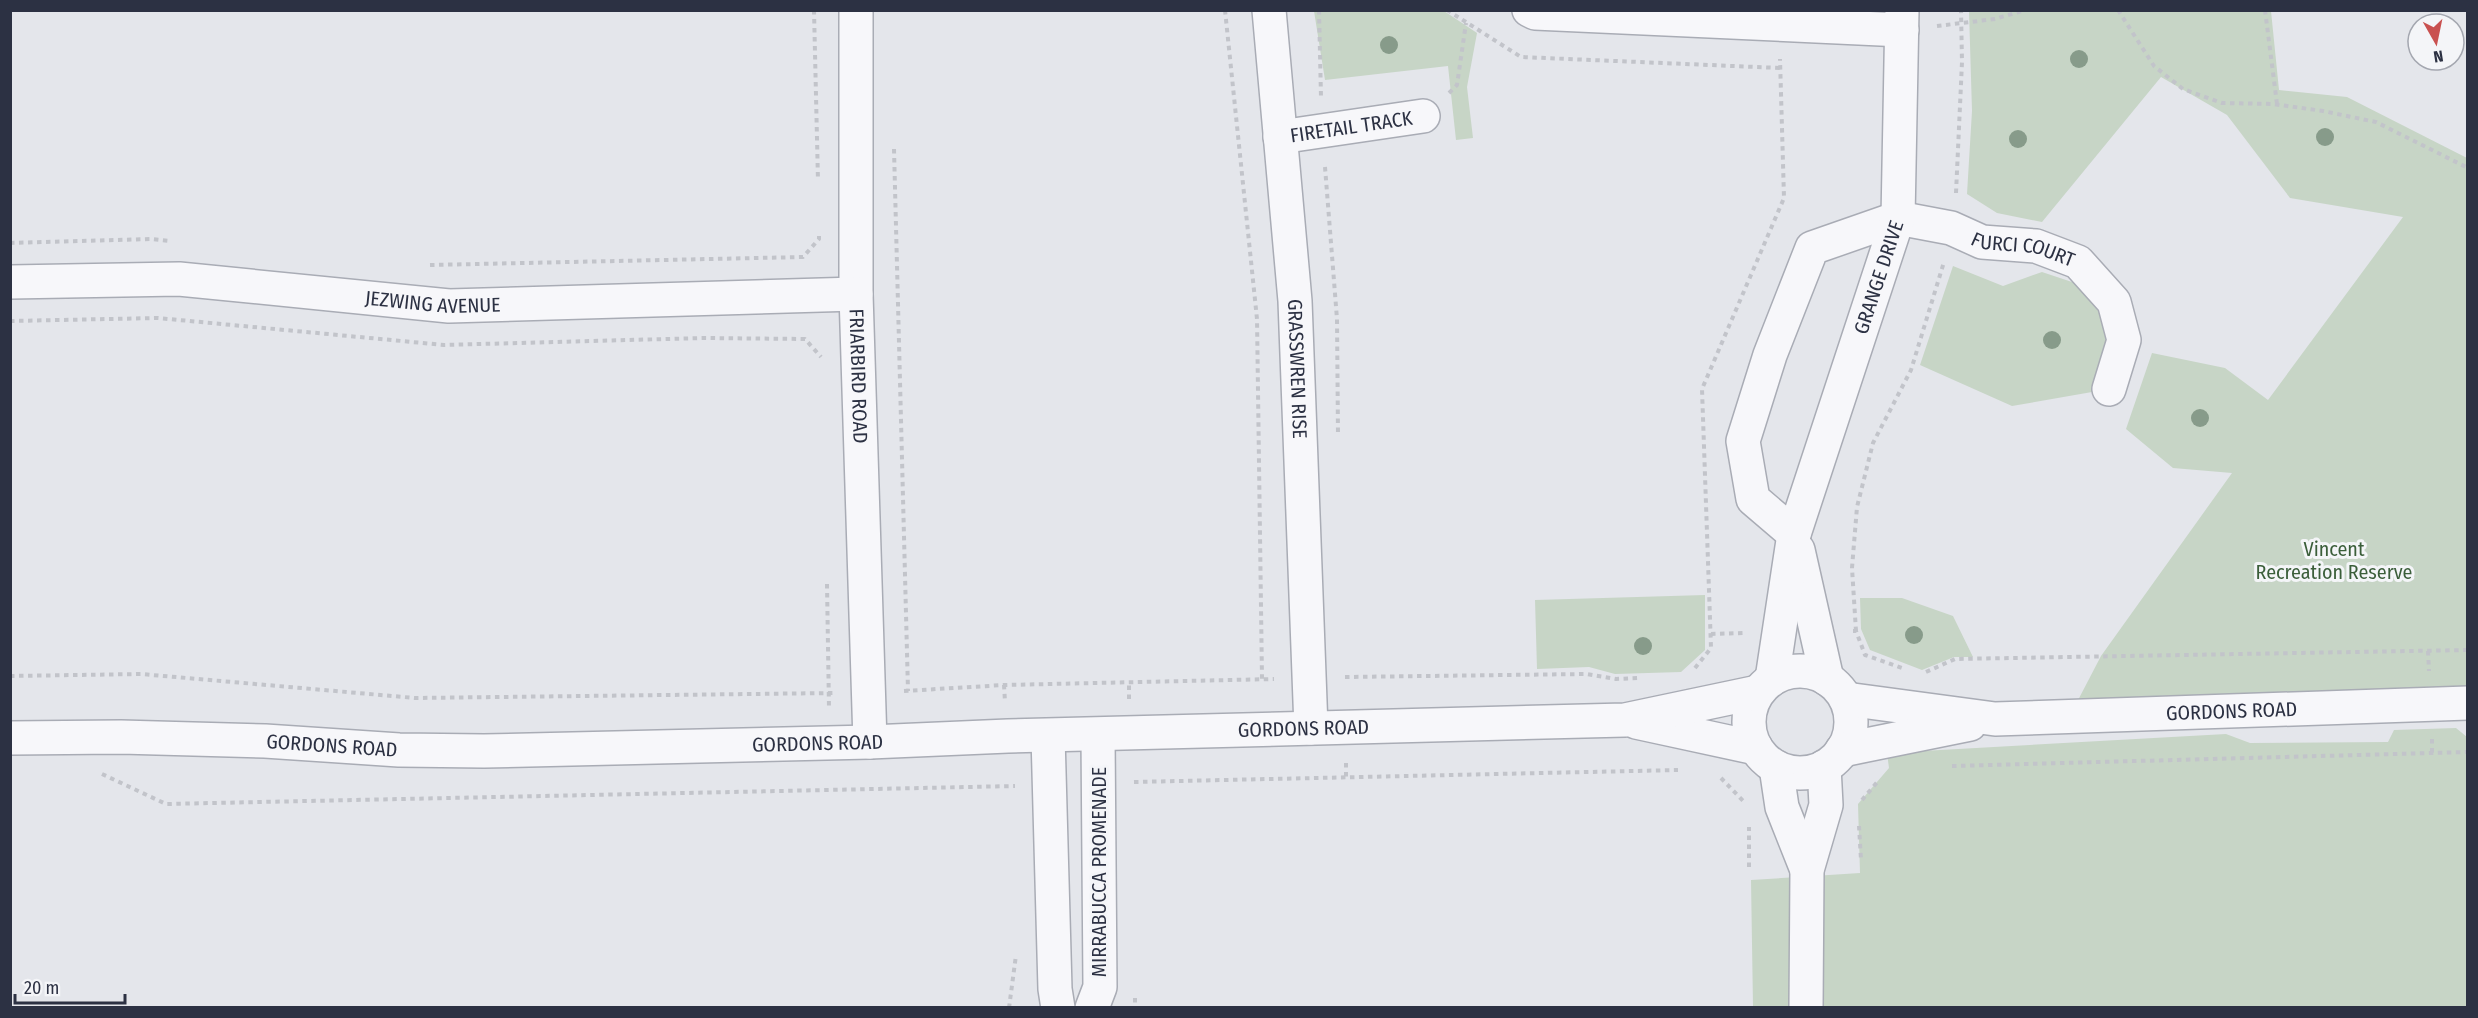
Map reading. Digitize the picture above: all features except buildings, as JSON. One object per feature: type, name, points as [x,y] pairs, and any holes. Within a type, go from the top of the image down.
[{"type":"street","name":"FRIARBIRD ROAD","points":[[856,10],[856,294],[870,742]]},
{"type":"street","name":"GRASSWREN RISE","points":[[1269,10],[1295,300],[1311,728]]},
{"type":"street","points":[[1529,10],[1534,13],[1781,25],[1902,20]]},
{"type":"street","name":"GRANGE DRIVE","points":[[1765,685],[1779,633],[1794,534],[1898,218],[1902,20]]},
{"type":"street","name":"FIRETAIL TRACK","points":[[1280,137],[1423,116]]},
{"type":"street","points":[[1766,757],[1792,772],[1809,772],[1833,758],[1851,725],[1816,631],[1794,534],[1752,499],[1743,441],[1770,355],[1812,248],[1898,218]]},
{"type":"street","name":"FURCI COURT","points":[[1898,218],[1950,228],[1982,242],[2036,246],[2078,262],[2115,302],[2124,340],[2109,389]]},
{"type":"street","name":"JEZWING AVENUE","points":[[10,282],[179,279],[449,306],[856,294]]},
{"type":"street","points":[[1806,1008],[1807,870],[1782,807],[1766,757],[1750,735],[1748,720],[1751,705],[1765,685],[1785,672],[1814,673],[1837,689]]},
{"type":"street","name":"GORDONS ROAD","points":[[10,738],[122,737],[265,741],[399,750],[484,751],[870,742],[1008,736],[1098,736],[1625,720],[1765,685]]},
{"type":"street","name":"GORDONS ROAD","points":[[1837,689],[1995,719]]},
{"type":"street","name":"GORDONS ROAD","points":[[1833,758],[1995,719],[2468,703]]},
{"type":"street","name":"GORDONS ROAD","points":[[1625,720],[1766,757]]},
{"type":"street","points":[[1048,736],[1048,785],[1058,1008]]},
{"type":"street","name":"MIRRABUCCA PROMENADE","points":[[1092,1008],[1100,987],[1098,736]]},
{"type":"street","points":[[1807,870],[1842,805],[1833,758]]},
{"type":"path","points":[[814,10],[818,182]]},
{"type":"path","points":[[1225,10],[1257,320],[1262,680]]},
{"type":"path","points":[[1447,10],[1521,57],[1780,68]]},
{"type":"path","points":[[1913,671],[1865,655],[1856,631],[1852,567],[1857,507],[1874,444],[1911,370],[1942,274],[1955,203],[1962,62],[1961,10]]},
{"type":"path","points":[[1902,20],[1962,23],[1995,19],[2025,10]]},
{"type":"path","points":[[2118,10],[2154,66],[2182,88],[2222,103],[2277,104],[2376,122],[2468,168]]},
{"type":"path","points":[[2265,10],[2277,104]]},
{"type":"path","points":[[1423,116],[1457,85],[1466,23]]},
{"type":"path","points":[[1690,673],[1711,648],[1702,389],[1784,198],[1781,25]]},
{"type":"path","points":[[894,140],[908,691]]},
{"type":"path","points":[[420,265],[443,267],[803,257],[819,239],[819,228]]},
{"type":"path","points":[[10,243],[151,239],[174,241]]},
{"type":"path","points":[[10,321],[158,318],[444,345],[703,338],[805,339],[821,355],[821,367]]},
{"type":"path","points":[[826,576],[830,790]]},
{"type":"path","points":[[1816,631],[1856,631]]},
{"type":"path","points":[[1711,634],[1779,633]]},
{"type":"path","points":[[1922,674],[1955,659],[2468,650]]},
{"type":"path","points":[[10,676],[141,674],[415,698],[869,693],[1004,685],[1309,678],[1586,674],[1616,680],[1649,678]]},
{"type":"path","points":[[1004,685],[1013,798]]},
{"type":"path","points":[[1948,766],[2468,752]]},
{"type":"path","points":[[93,770],[166,804],[1048,785]]},
{"type":"path","points":[[1098,784],[1680,770]]},
{"type":"path","points":[[1720,777],[1750,808],[1749,867]]},
{"type":"path","points":[[1861,860],[1842,805],[1881,777]]},
{"type":"path","points":[[1750,808],[1782,807]]},
{"type":"path","points":[[1009,1008],[1017,953]]},
{"type":"green space","points":[[1314,11],[1444,11],[1477,33],[1467,87],[1473,138],[1456,140],[1448,66],[1325,80]]},
{"type":"green space","name":"Vincent Recreation Reserve","points":[[1969,11],[2271,11],[2279,90],[2347,97],[2467,158],[2467,686],[2461,690],[2076,704],[2101,656],[2232,473],[2173,468],[2126,429],[2152,353],[2225,368],[2268,400],[2403,217],[2290,198],[2227,115],[2161,77],[2042,222],[1997,213],[1967,194],[1972,111]]},
{"type":"green space","points":[[1953,266],[2003,286],[2042,272],[2084,286],[2113,337],[2092,392],[2012,406],[1920,365]]},
{"type":"green space","points":[[1705,595],[1705,650],[1681,672],[1615,674],[1589,667],[1537,669],[1535,600]]},
{"type":"green space","points":[[1860,598],[1902,598],[1953,616],[1973,657],[1954,657],[1922,670],[1870,650],[1861,629]]},
{"type":"green space","points":[[2456,728],[2467,737],[2467,1007],[1753,1007],[1751,880],[1860,873],[1858,804],[1889,768],[1887,753],[2226,734],[2250,743],[2388,742],[2394,730]]}]
